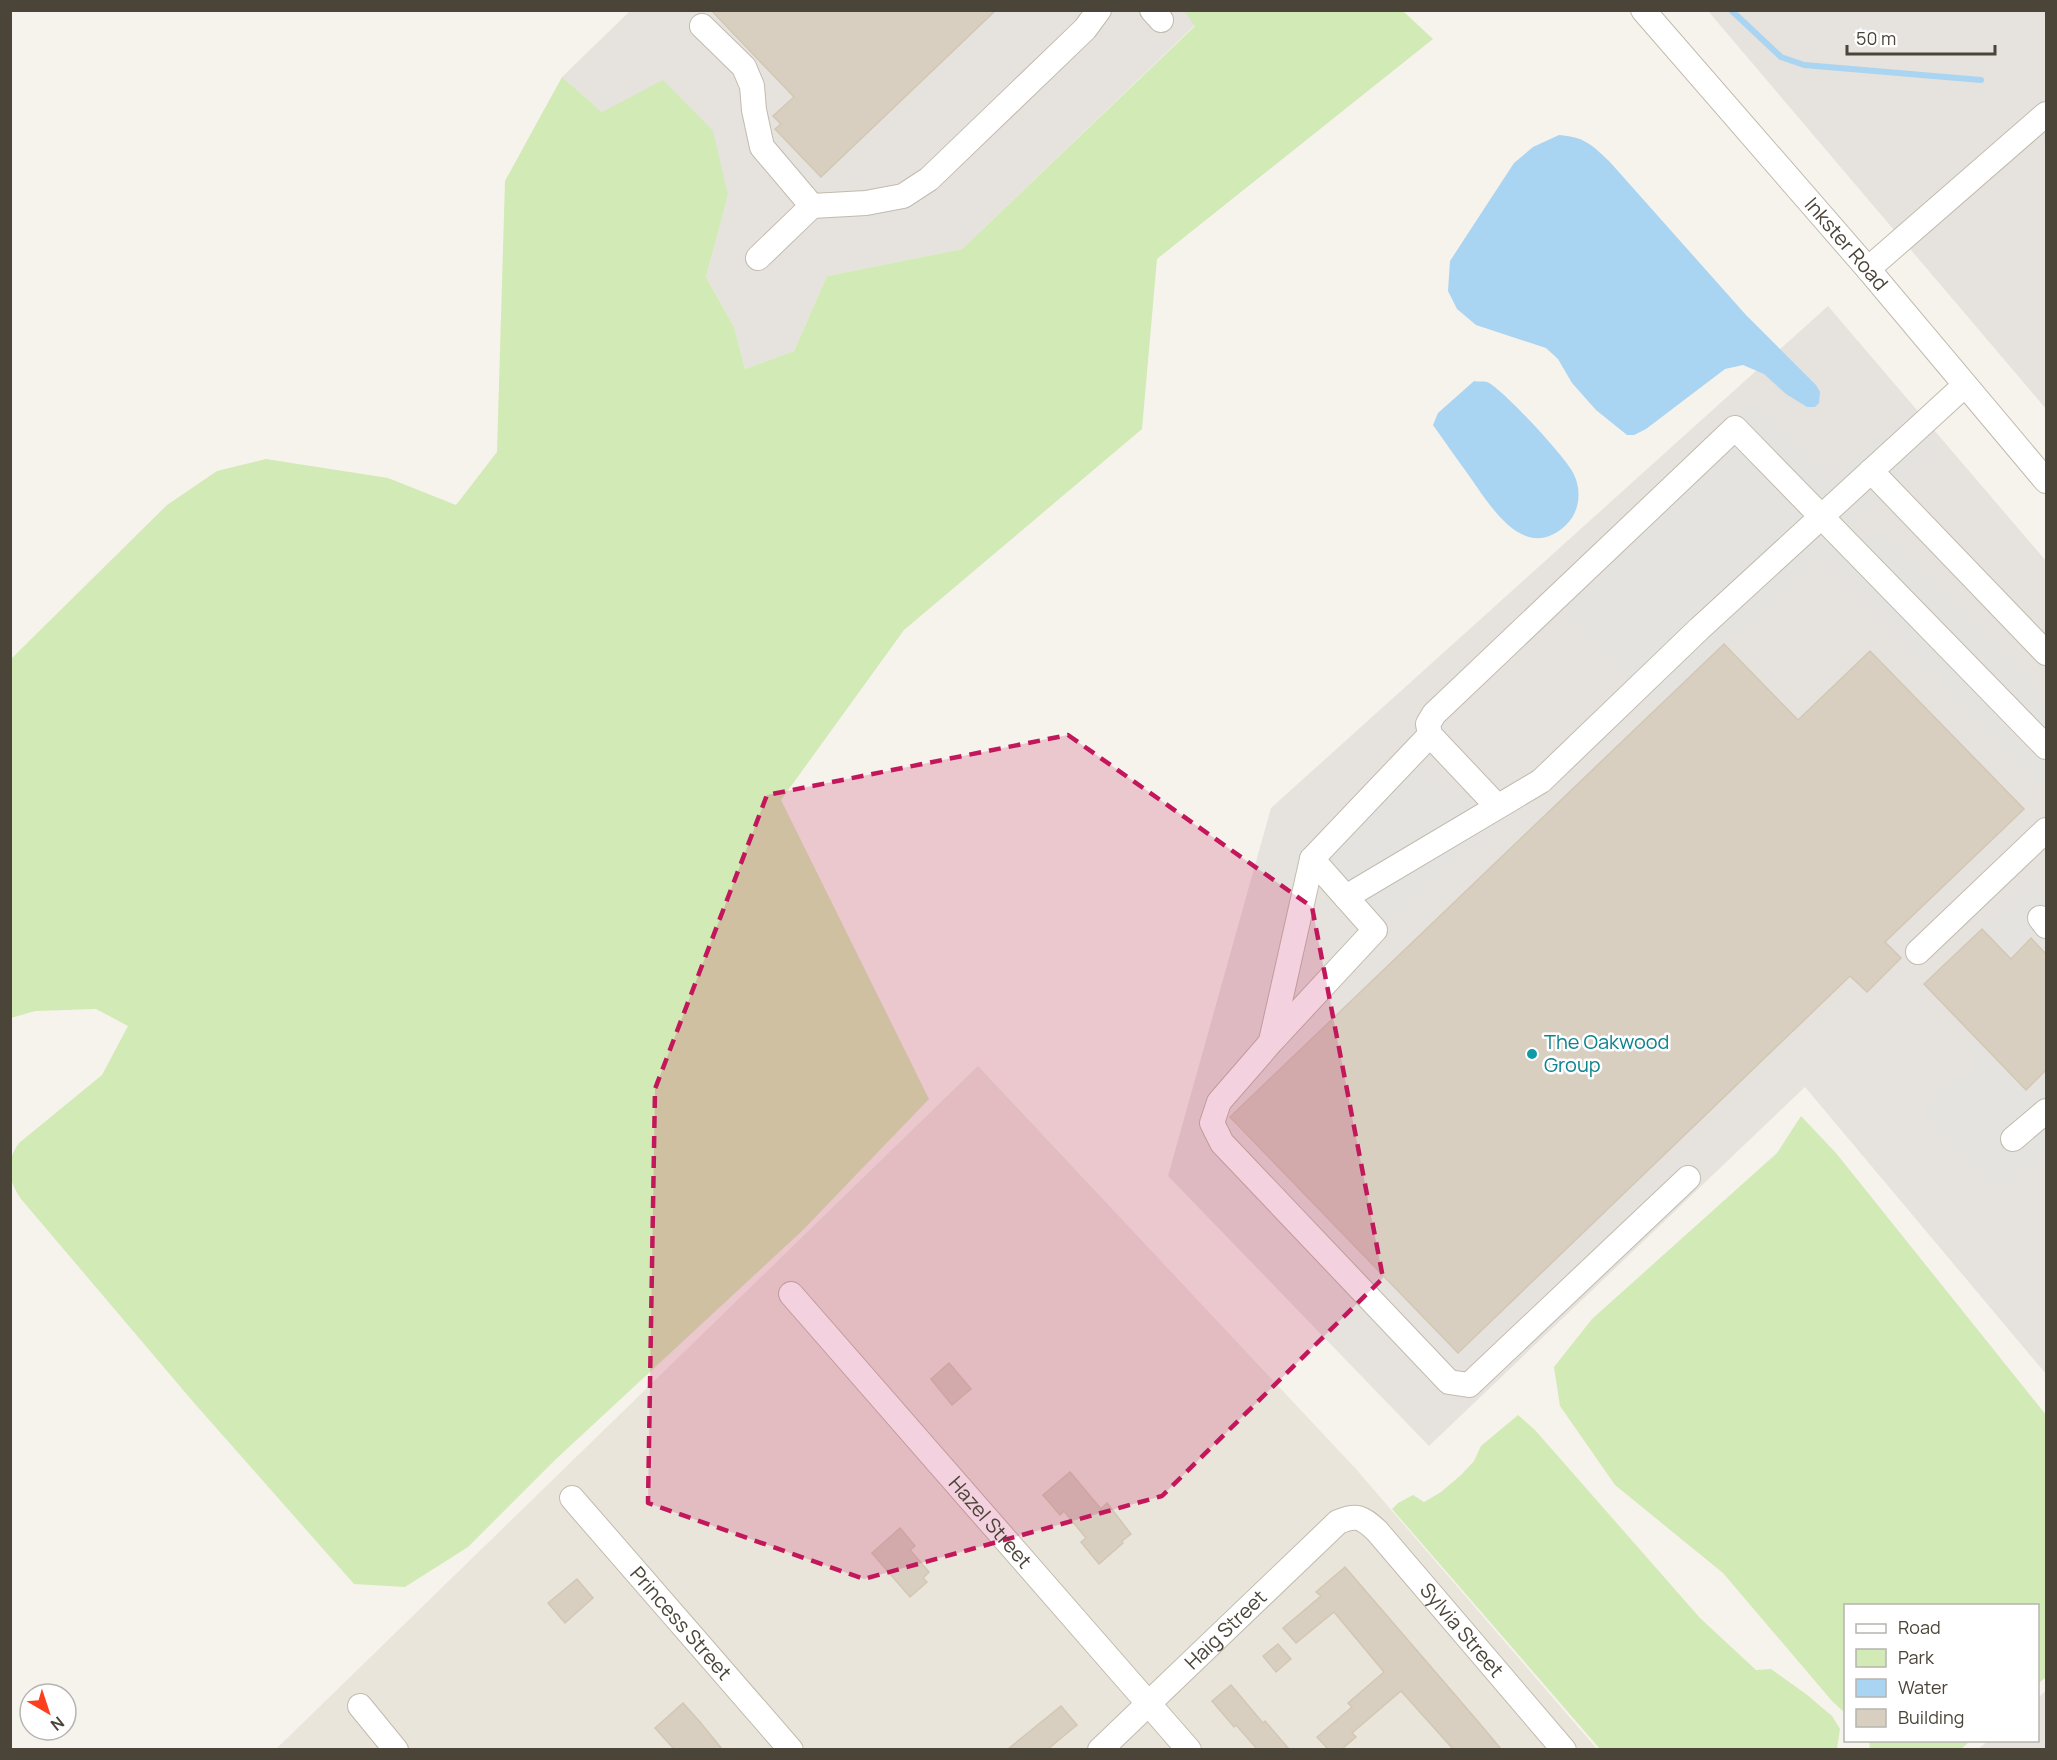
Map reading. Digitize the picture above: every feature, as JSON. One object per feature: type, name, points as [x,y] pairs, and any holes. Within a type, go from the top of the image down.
[{"type":"street","points":[[758,258],[812,206],[866,203],[903,196],[928,179],[1084,29],[1099,10]]},
{"type":"street","name":"Inkster Road","points":[[1643,10],[1868,268],[2046,481]]},
{"type":"street","points":[[702,26],[744,67],[752,86],[754,110],[762,147],[812,206]]},
{"type":"street","points":[[1868,268],[2046,114]]},
{"type":"street","points":[[1346,897],[1541,781],[1699,629],[1965,385]]},
{"type":"street","points":[[1497,806],[1430,735],[1428,724],[1434,714],[1735,428],[2046,747]]},
{"type":"street","points":[[1871,471],[2046,653]]},
{"type":"street","points":[[1270,1042],[1312,859],[1430,735]]},
{"type":"street","points":[[1918,952],[2046,830]]},
{"type":"street","points":[[1312,859],[1375,930],[1270,1042],[1219,1102],[1212,1123],[1222,1143],[1449,1382],[1469,1385],[1688,1178]]},
{"type":"street","points":[[2013,1139],[2046,1111]]},
{"type":"street","name":"Hazel Street","points":[[791,1294],[1189,1749]]},
{"type":"street","name":"Princess Street","points":[[572,1498],[791,1749]]},
{"type":"street","name":"Haig Street","points":[[1100,1749],[1338,1522],[1356,1517]]},
{"type":"street","name":"Sylvia Street","points":[[1356,1517],[1365,1520],[1377,1531],[1564,1749]]},
{"type":"street","points":[[360,1706],[396,1749]]},
{"type":"highlighted area","points":[[1068,735],[1312,907],[1383,1278],[1162,1496],[864,1579],[648,1503],[655,1089],[767,795]]},
{"type":"shaded area","points":[[1184,10],[1195,25],[962,249],[827,276],[794,351],[745,369],[734,327],[706,277],[728,195],[602,112],[562,77],[630,11]]},
{"type":"shaded area","points":[[1708,11],[2046,11],[2046,409]]},
{"type":"shaded area","points":[[1828,306],[2046,561],[2046,1374],[1805,1087],[1429,1446],[1168,1176],[1271,808]]},
{"type":"shaded area","points":[[1754,400],[1833,480],[1909,411],[1937,444],[1862,511],[1852,526],[1860,537],[1866,539],[1880,528],[2046,700],[2046,789],[1823,555],[1728,640],[1661,705],[1647,693],[1535,801],[1465,848],[1372,940],[1324,890],[1294,853],[1405,748],[1453,799],[1534,776],[1633,679],[1551,595]]},
{"type":"shaded area","points":[[2032,883],[2046,900],[2046,953],[2031,938],[2011,958],[1983,929]]},
{"type":"shaded area","points":[[1973,1037],[2033,1098],[2046,1086],[2046,1147],[1995,1191],[1921,1112],[1980,1061],[1965,1044]]},
{"type":"shaded area","points":[[978,1066],[1356,1469],[1597,1749],[275,1750]]},
{"type":"shaded area","points":[[2046,1690],[2046,1749],[1978,1749],[1987,1742],[2039,1742],[2039,1697]]},
{"type":"green space","points":[[1184,11],[1403,11],[1433,39],[1157,259],[1142,429],[904,630],[781,800],[929,1099],[802,1231],[556,1459],[468,1547],[405,1587],[354,1584],[195,1404],[21,1199],[13,1185],[10,1164],[19,1143],[102,1075],[128,1026],[96,1009],[35,1011],[11,1018],[11,659],[167,505],[217,471],[266,459],[388,478],[456,505],[497,452],[505,181],[562,77],[602,112],[663,80],[713,131],[728,195],[706,277],[734,327],[745,369],[794,351],[827,276],[962,249],[1195,26]]},
{"type":"green space","points":[[1801,1116],[1836,1153],[2046,1415],[2046,1677],[2039,1683],[2039,1604],[1844,1604],[1844,1712],[1723,1573],[1615,1485],[1560,1406],[1554,1367],[1592,1319],[1777,1153]]},
{"type":"green space","points":[[1518,1415],[1535,1430],[1700,1618],[1756,1670],[1771,1669],[1832,1716],[1840,1729],[1837,1749],[1600,1749],[1392,1509],[1413,1495],[1424,1502],[1441,1492],[1474,1461],[1481,1446]]},
{"type":"green space","points":[[1869,1742],[1969,1742],[1960,1750],[1870,1749]]},
{"type":"water","points":[[1559,135],[1587,142],[1609,161],[1746,315],[1816,385],[1820,392],[1819,403],[1815,407],[1807,407],[1786,394],[1764,374],[1743,365],[1725,369],[1646,429],[1634,435],[1627,435],[1596,410],[1572,383],[1558,359],[1546,348],[1476,325],[1457,309],[1448,291],[1450,261],[1514,163],[1533,147]]},
{"type":"water","points":[[1474,381],[1487,382],[1518,408],[1567,463],[1573,474],[1579,494],[1577,506],[1570,521],[1551,535],[1537,538],[1523,535],[1510,527],[1488,503],[1433,425],[1438,413]]},
{"type":"building","points":[[711,10],[996,10],[821,177],[775,129],[781,124],[773,116],[794,97]]},
{"type":"building","name":"The Oakwood Group","points":[[1724,644],[1798,720],[1870,651],[2024,809],[1885,942],[1901,958],[1867,992],[1850,976],[1458,1353],[1230,1117]]},
{"type":"building","points":[[1982,929],[2011,959],[2031,938],[2046,954],[2046,1070],[2026,1090],[1924,984]]},
{"type":"building","points":[[949,1363],[971,1389],[952,1405],[931,1379]]},
{"type":"building","points":[[1070,1472],[1101,1509],[1107,1503],[1131,1534],[1099,1564],[1081,1542],[1086,1538],[1064,1511],[1060,1515],[1043,1495]]},
{"type":"building","points":[[900,1528],[915,1546],[910,1550],[929,1572],[923,1578],[927,1582],[910,1597],[872,1553]]},
{"type":"building","points":[[1345,1567],[1501,1749],[1453,1749],[1401,1691],[1352,1733],[1356,1737],[1342,1749],[1328,1749],[1317,1737],[1352,1707],[1348,1703],[1384,1672],[1334,1612],[1296,1643],[1283,1628],[1321,1596],[1316,1592]]},
{"type":"building","points":[[577,1579],[593,1598],[565,1623],[548,1603]]},
{"type":"building","points":[[1278,1644],[1291,1659],[1276,1672],[1263,1656]]},
{"type":"building","points":[[1231,1685],[1263,1723],[1265,1721],[1289,1749],[1257,1749],[1236,1725],[1234,1727],[1212,1701]]},
{"type":"building","points":[[683,1703],[722,1749],[674,1749],[655,1728]]},
{"type":"building","points":[[1061,1706],[1077,1725],[1048,1749],[1008,1749]]},
{"type":"waterway","points":[[1731,10],[1781,57],[1804,65],[1981,80]]},
{"type":"place","name":"The Oakwood Group","points":[[1532,1054]]}]
